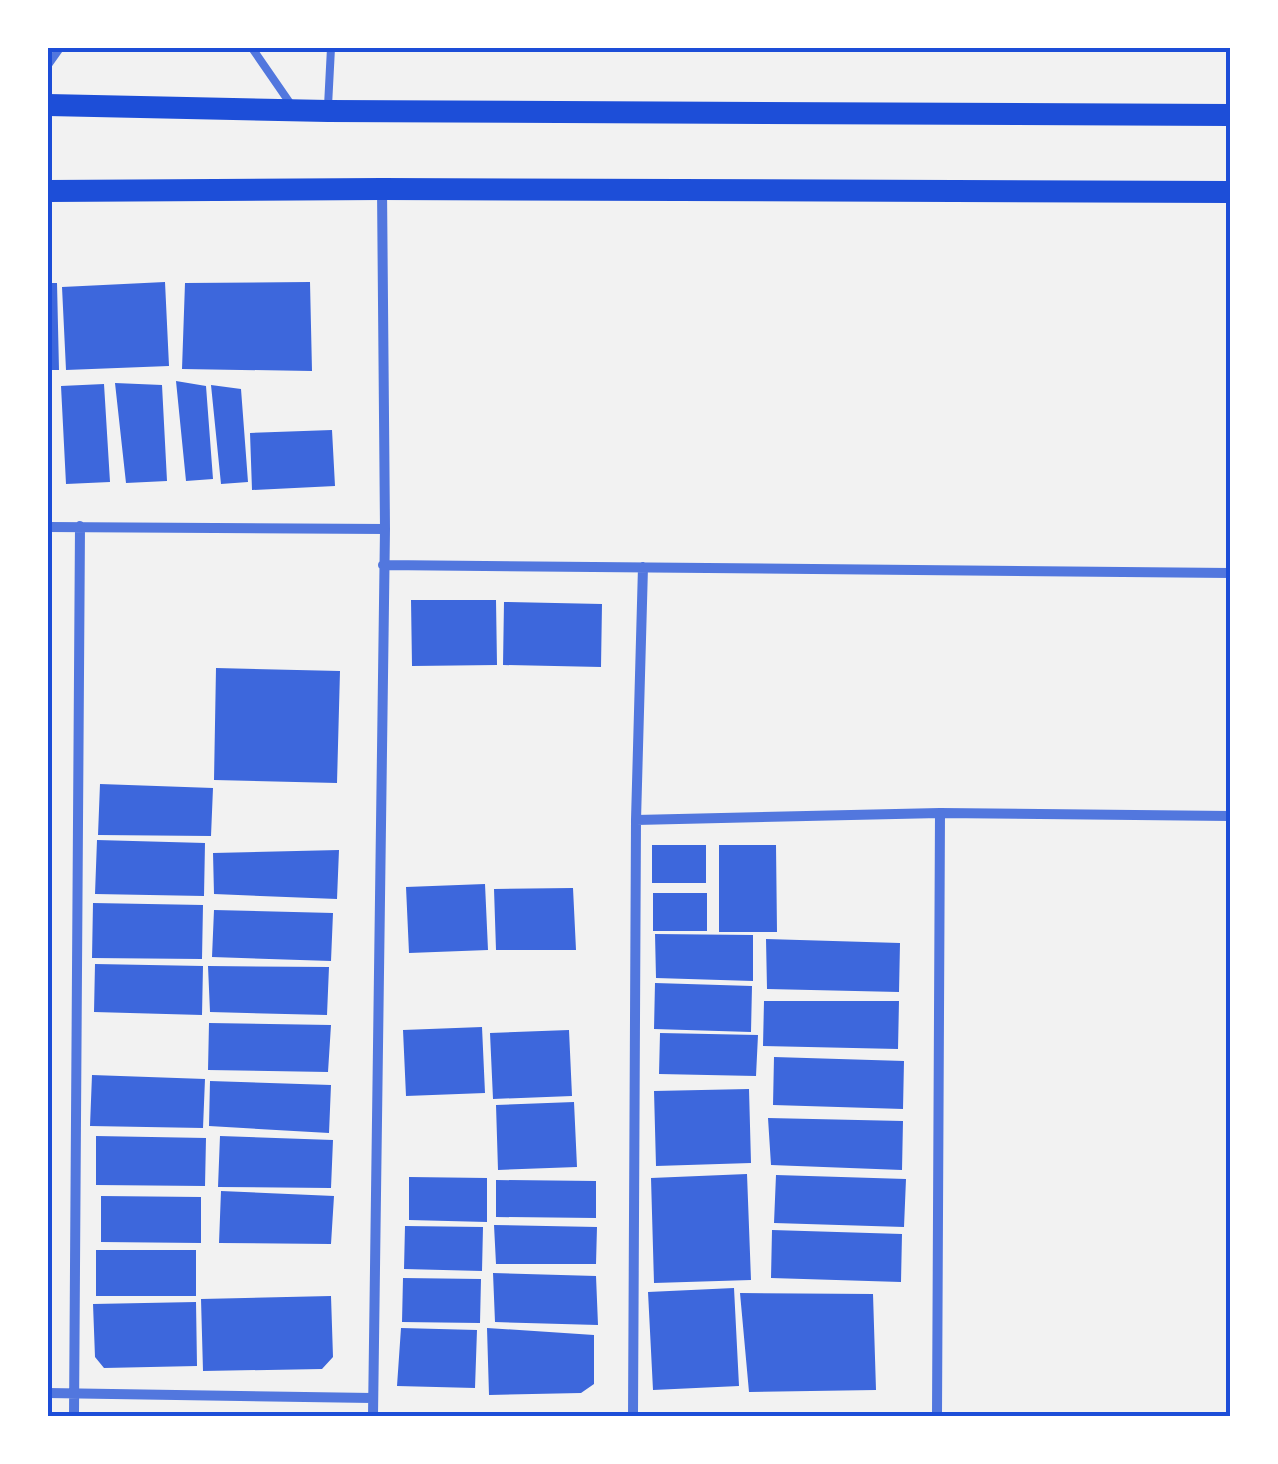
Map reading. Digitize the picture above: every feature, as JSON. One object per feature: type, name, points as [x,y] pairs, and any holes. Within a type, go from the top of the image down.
[{"type":"main road","points":[[48,105],[328,111],[1230,115]]},
{"type":"main road","points":[[48,191],[1230,192]]},
{"type":"street","points":[[373,1416],[385,529],[382,189]]},
{"type":"street","points":[[48,526],[385,529]]},
{"type":"street","points":[[74,1416],[80,526]]},
{"type":"street","points":[[383,565],[1230,573]]},
{"type":"street","points":[[633,1416],[636,820],[643,568]]},
{"type":"street","points":[[636,820],[940,813],[1230,816]]},
{"type":"street","points":[[937,1416],[940,813]]},
{"type":"street","points":[[48,1394],[372,1398]]},
{"type":"lane","points":[[48,64],[60,48]]},
{"type":"lane","points":[[252,48],[294,110]]},
{"type":"lane","points":[[328,111],[331,48]]},
{"type":"building","points":[[165,282],[169,366],[66,370],[62,287]]},
{"type":"building","points":[[310,282],[312,371],[182,369],[185,283]]},
{"type":"building","points":[[48,283],[57,283],[59,370],[48,370]]},
{"type":"building","points":[[176,381],[206,386],[213,479],[186,481]]},
{"type":"building","points":[[115,383],[162,385],[167,481],[126,483]]},
{"type":"building","points":[[104,384],[110,482],[66,484],[61,386]]},
{"type":"building","points":[[211,385],[241,389],[248,482],[221,484]]},
{"type":"building","points":[[332,430],[335,486],[252,490],[250,433]]},
{"type":"building","points":[[411,600],[496,600],[497,665],[412,666]]},
{"type":"building","points":[[504,602],[602,604],[601,667],[503,665]]},
{"type":"building","points":[[216,668],[340,671],[337,783],[214,780]]},
{"type":"building","points":[[100,784],[213,788],[211,836],[98,835]]},
{"type":"building","points":[[97,840],[205,843],[204,896],[95,894]]},
{"type":"building","points":[[652,845],[706,845],[706,883],[652,883]]},
{"type":"building","points":[[719,845],[776,845],[777,932],[719,932]]},
{"type":"building","points":[[339,850],[337,899],[214,894],[213,853]]},
{"type":"building","points":[[485,884],[488,950],[409,953],[406,887]]},
{"type":"building","points":[[573,888],[576,950],[496,950],[494,889]]},
{"type":"building","points":[[653,893],[707,893],[707,931],[653,931]]},
{"type":"building","points":[[93,903],[203,905],[202,959],[92,958]]},
{"type":"building","points":[[214,910],[333,913],[331,961],[212,957]]},
{"type":"building","points":[[655,934],[753,935],[753,981],[656,978]]},
{"type":"building","points":[[766,939],[900,943],[899,992],[767,989]]},
{"type":"building","points":[[95,964],[203,966],[202,1015],[94,1012]]},
{"type":"building","points":[[208,966],[329,967],[327,1015],[210,1012]]},
{"type":"building","points":[[655,983],[752,986],[751,1032],[654,1029]]},
{"type":"building","points":[[764,1001],[899,1001],[898,1049],[763,1046]]},
{"type":"building","points":[[209,1023],[331,1025],[328,1072],[208,1070]]},
{"type":"building","points":[[482,1027],[485,1093],[406,1096],[403,1030]]},
{"type":"building","points":[[569,1030],[572,1096],[493,1099],[490,1033]]},
{"type":"building","points":[[660,1033],[758,1035],[756,1076],[659,1074]]},
{"type":"building","points":[[774,1057],[904,1061],[903,1109],[773,1105]]},
{"type":"building","points":[[92,1075],[205,1079],[203,1128],[90,1126]]},
{"type":"building","points":[[210,1081],[331,1085],[329,1133],[209,1126]]},
{"type":"building","points":[[749,1089],[751,1163],[656,1166],[654,1091]]},
{"type":"building","points":[[574,1102],[577,1167],[498,1170],[496,1105]]},
{"type":"building","points":[[768,1118],[903,1121],[902,1170],[771,1165]]},
{"type":"building","points":[[96,1136],[206,1138],[205,1186],[96,1185]]},
{"type":"building","points":[[220,1136],[333,1140],[331,1188],[218,1187]]},
{"type":"building","points":[[747,1174],[751,1280],[654,1283],[651,1178]]},
{"type":"building","points":[[776,1175],[906,1179],[904,1227],[774,1223]]},
{"type":"building","points":[[409,1177],[487,1178],[487,1222],[409,1220]]},
{"type":"building","points":[[496,1180],[596,1181],[596,1218],[496,1217]]},
{"type":"building","points":[[221,1191],[334,1196],[331,1244],[219,1243]]},
{"type":"building","points":[[101,1196],[201,1197],[201,1243],[101,1242]]},
{"type":"building","points":[[494,1225],[597,1227],[596,1264],[496,1264]]},
{"type":"building","points":[[405,1226],[483,1227],[482,1271],[404,1269]]},
{"type":"building","points":[[772,1230],[902,1234],[901,1282],[771,1278]]},
{"type":"building","points":[[96,1250],[196,1250],[196,1296],[96,1296]]},
{"type":"building","points":[[493,1273],[596,1276],[598,1325],[495,1322]]},
{"type":"building","points":[[403,1278],[481,1279],[480,1323],[402,1322]]},
{"type":"building","points":[[734,1288],[739,1386],[653,1390],[648,1292]]},
{"type":"building","points":[[740,1293],[873,1294],[876,1390],[749,1392]]},
{"type":"building","points":[[331,1296],[333,1357],[322,1369],[203,1371],[201,1299]]},
{"type":"building","points":[[196,1302],[197,1366],[104,1368],[95,1357],[93,1304]]},
{"type":"building","points":[[401,1328],[477,1330],[475,1388],[397,1386]]},
{"type":"building","points":[[487,1328],[594,1335],[594,1384],[581,1393],[489,1395]]}]
